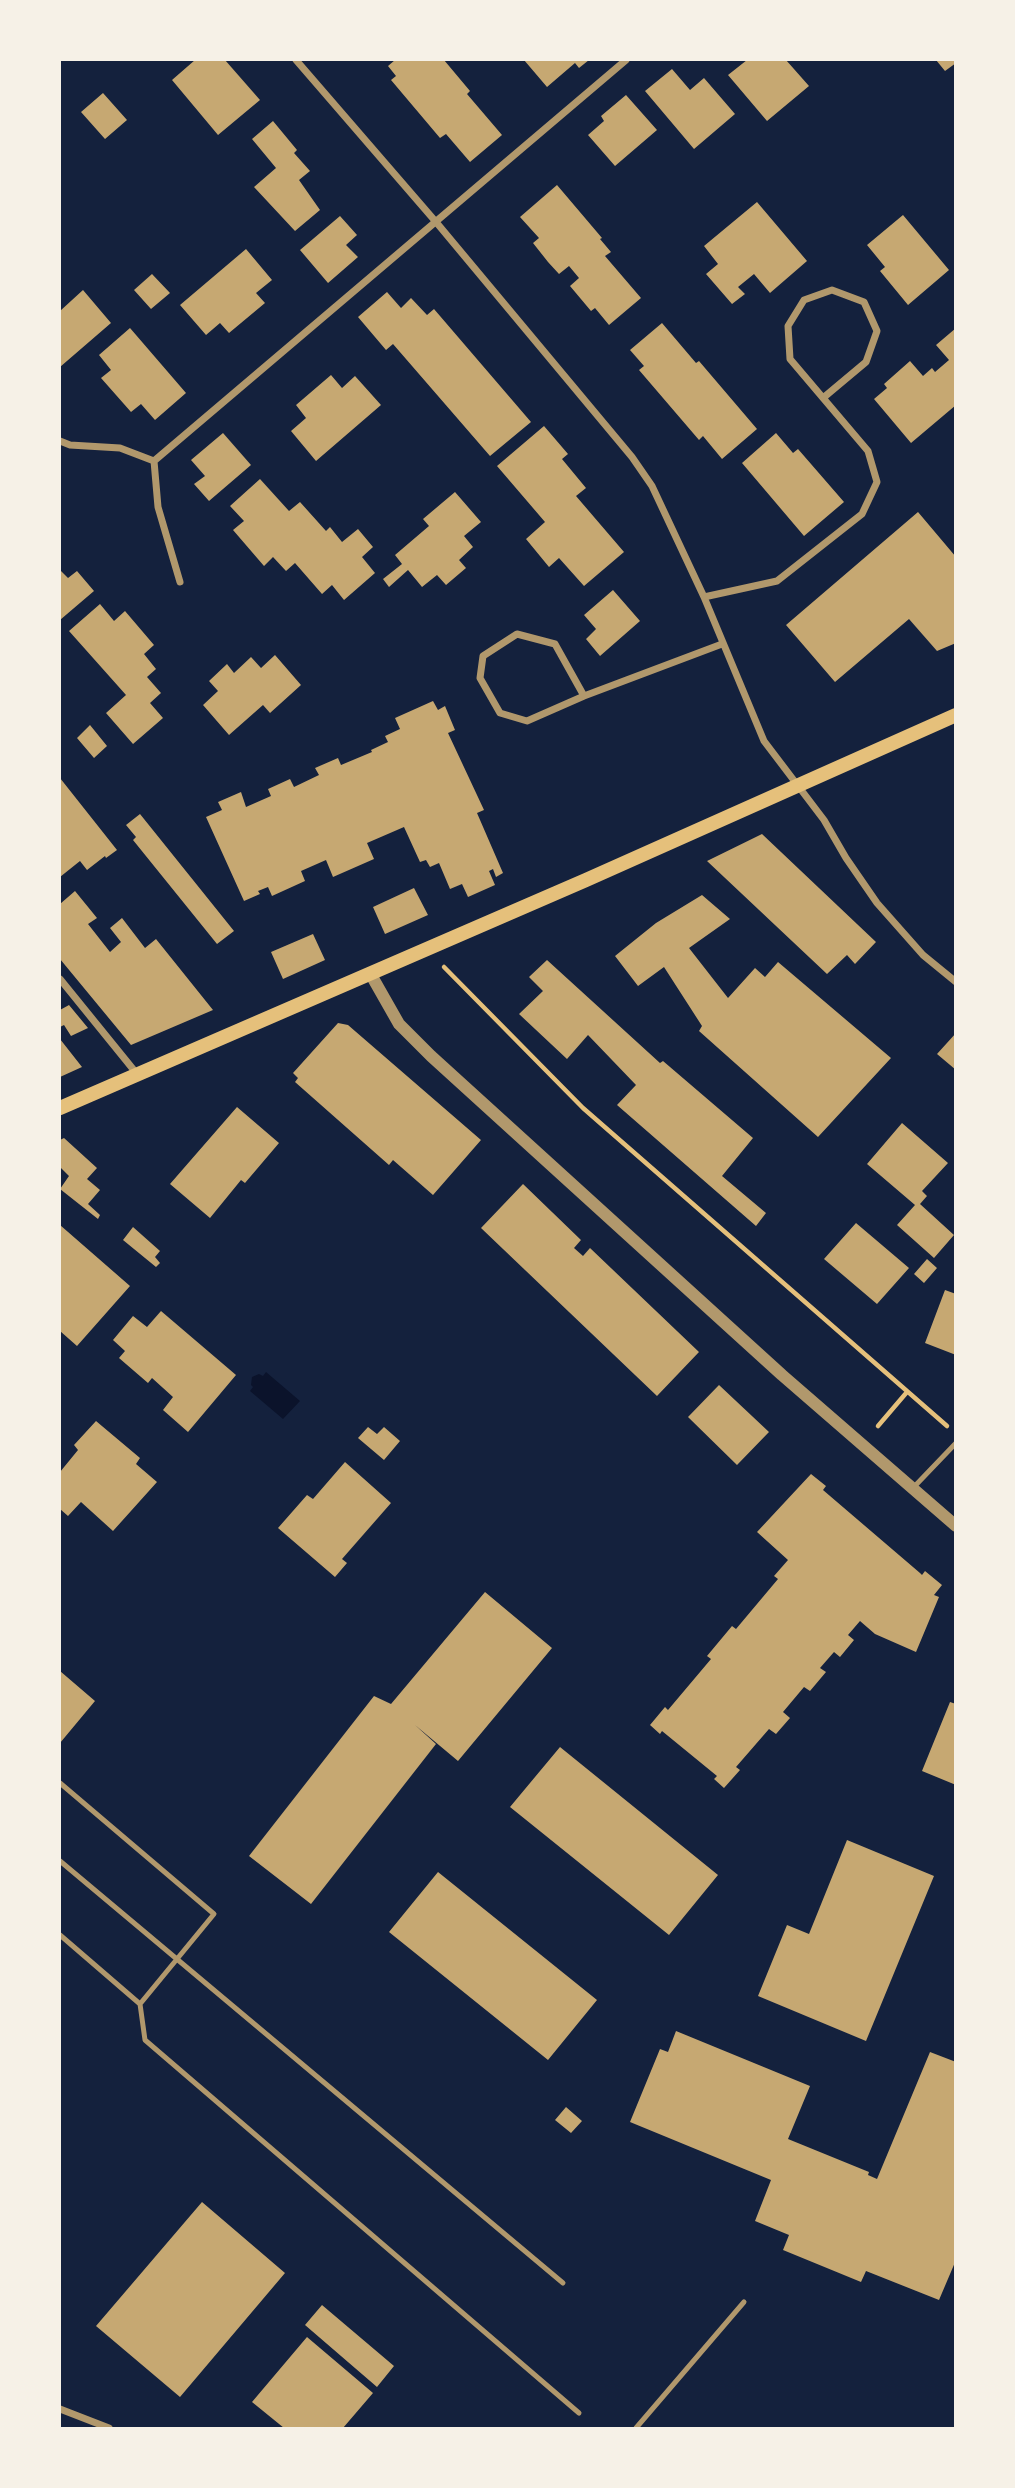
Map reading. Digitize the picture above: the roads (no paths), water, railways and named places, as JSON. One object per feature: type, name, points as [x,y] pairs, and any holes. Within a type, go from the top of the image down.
[{"type":"main road","points":[[60,1108],[956,715]]},
{"type":"street","points":[[296,60],[436,222],[632,457],[652,486],[704,597],[764,741],[824,820],[877,903],[923,955],[956,982]]},
{"type":"street","points":[[154,461],[625,60]]},
{"type":"street","points":[[704,597],[777,581],[862,514],[877,482],[868,451],[823,398],[790,359],[788,326],[804,300],[832,290],[864,302],[877,331],[866,362],[823,398]]},
{"type":"street","points":[[60,441],[70,445],[120,448],[154,461]]},
{"type":"street","points":[[154,461],[158,507],[180,582]]},
{"type":"street","points":[[584,695],[555,644],[517,634],[483,656],[480,678],[500,713],[527,721],[584,695],[722,643]]},
{"type":"street","points":[[370,972],[400,1024],[431,1056],[782,1376],[956,1526]]},
{"type":"street","points":[[60,979],[137,1074]]},
{"type":"street","points":[[60,2409],[109,2428]]},
{"type":"lane","points":[[912,1489],[956,1443]]},
{"type":"lane","points":[[60,1783],[214,1914],[140,2004]]},
{"type":"lane","points":[[60,1861],[563,2283]]},
{"type":"lane","points":[[60,1935],[140,2004],[145,2040],[579,2413]]},
{"type":"lane","points":[[636,2428],[744,2302]]},
{"type":"water","points":[[266,1372],[300,1401],[283,1419],[250,1391],[253,1387],[252,1377],[259,1374],[263,1376]]}]
